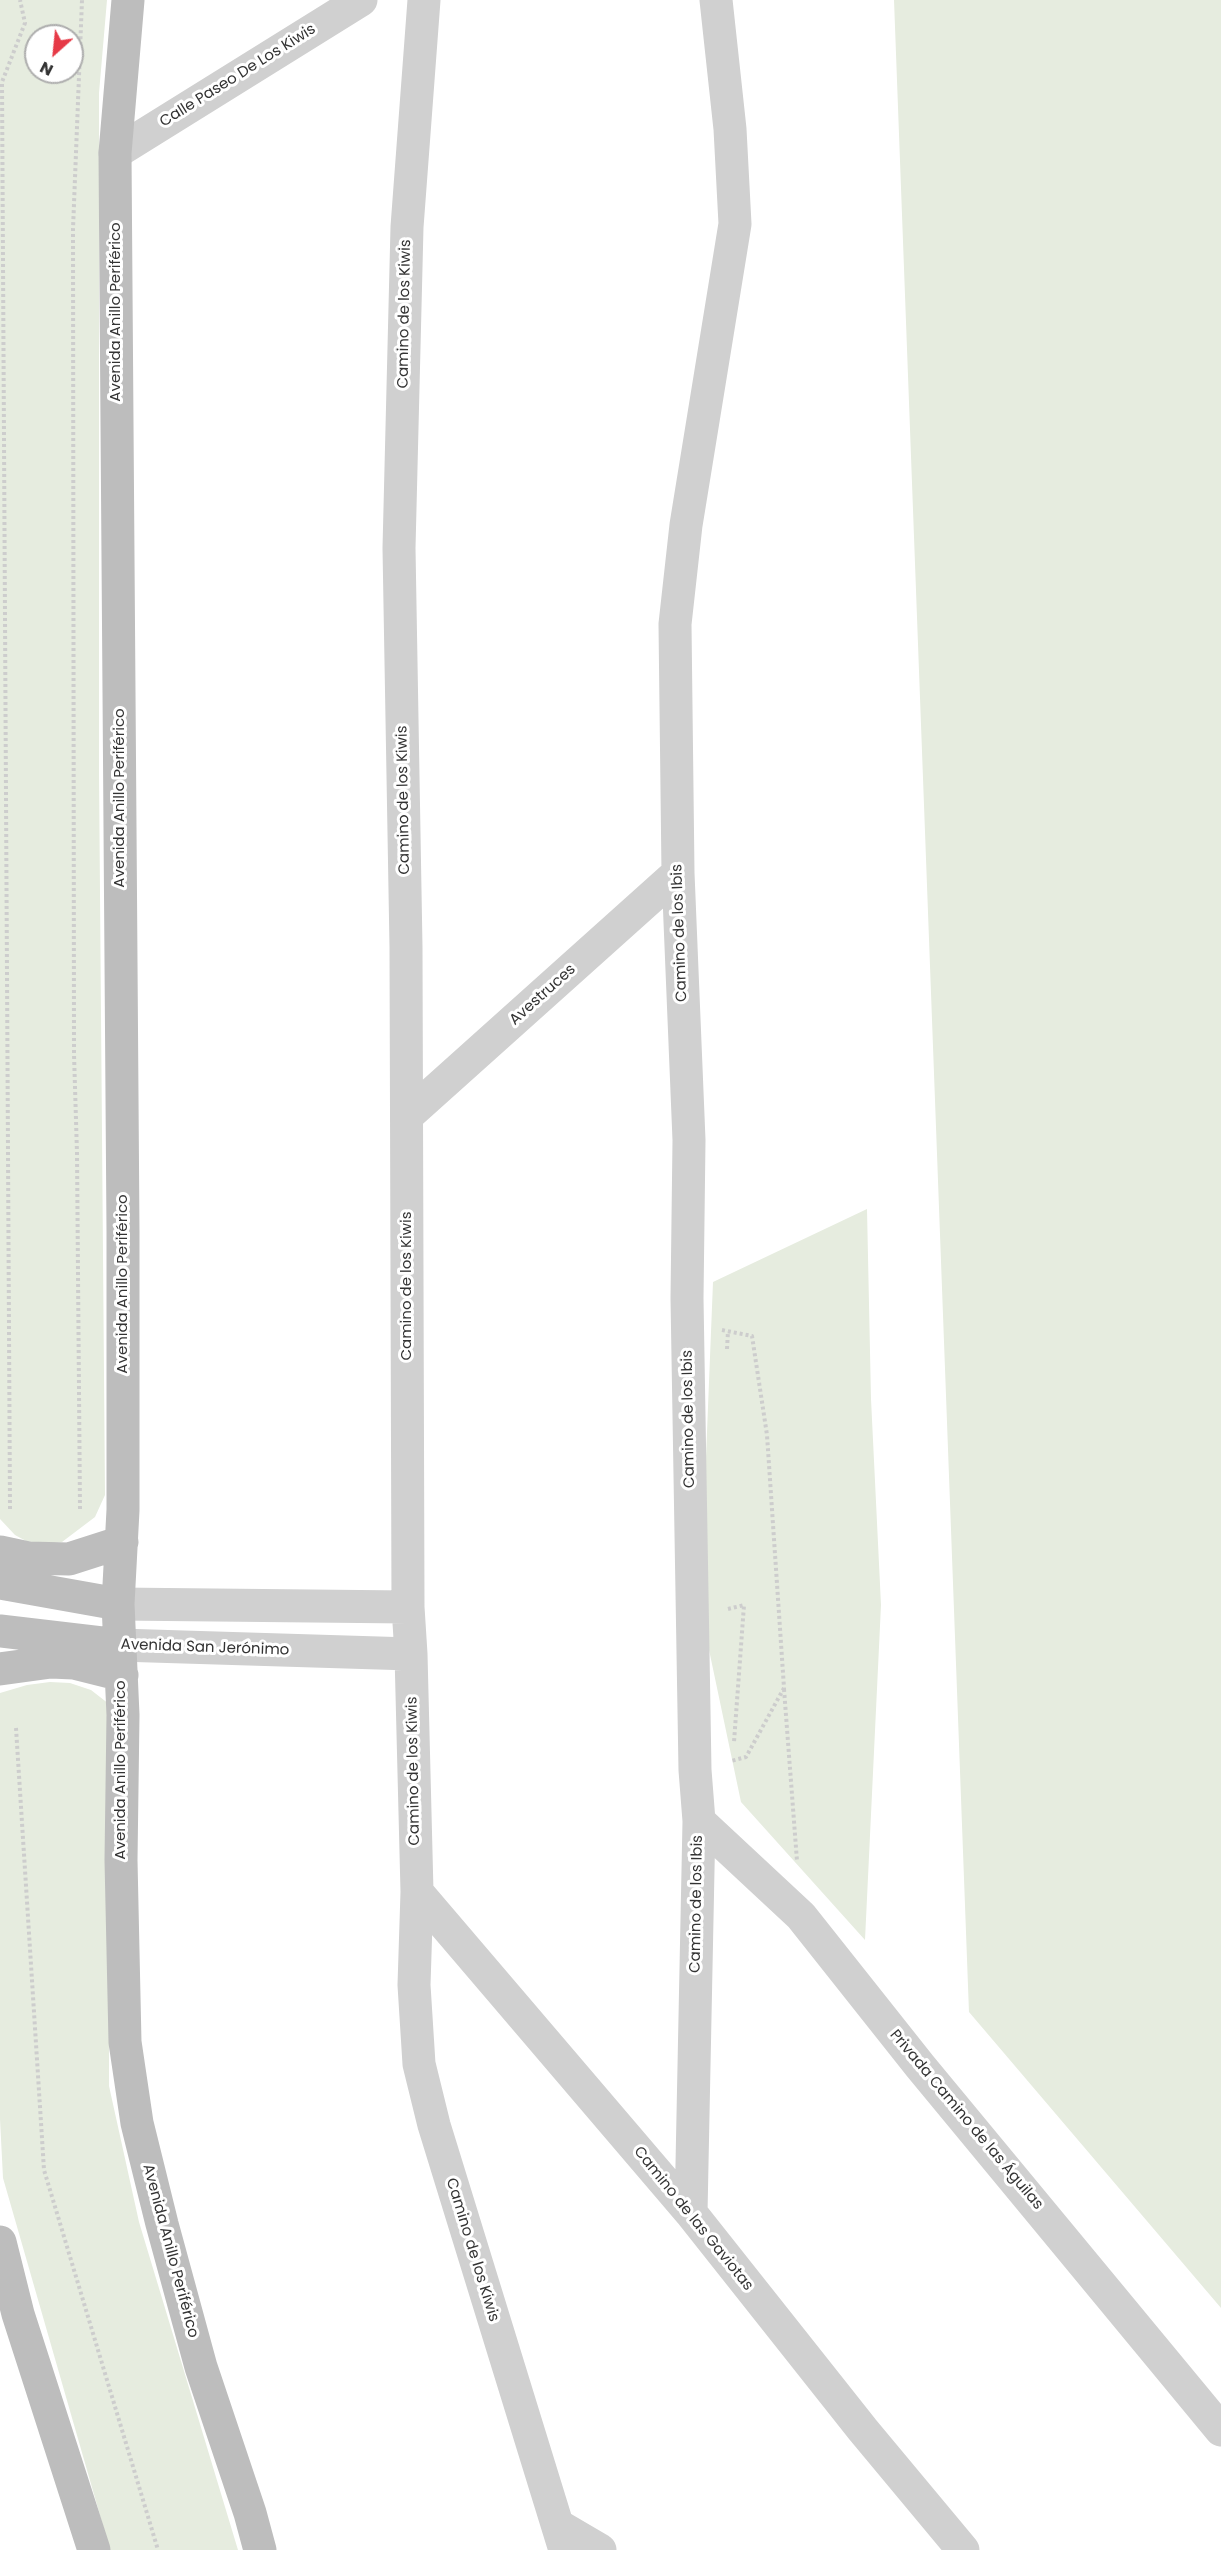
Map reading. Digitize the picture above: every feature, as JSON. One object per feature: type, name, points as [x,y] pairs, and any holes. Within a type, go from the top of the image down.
[{"type":"street","name":"Avenida Anillo Periférico","points":[[128,0],[115,153],[123,1231],[122,1542],[118,1604],[123,2007],[125,2042],[137,2123],[162,2224],[201,2367],[250,2513],[260,2550]]},
{"type":"street","name":"Calle Paseo De Los Kiwis","points":[[115,153],[361,0]]},
{"type":"street","name":"Camino de los Kiwis","points":[[424,0],[407,227],[399,548],[407,1116],[408,1607],[417,1892],[414,1985],[419,2064],[434,2125],[562,2538]]},
{"type":"street","name":"Camino de los Ibis","points":[[691,2213],[699,1821],[695,1770],[687,1298],[688,1140],[678,873],[675,624],[686,525],[735,224],[730,129],[716,0]]},
{"type":"street","name":"Avestruces","points":[[407,1116],[678,873]]},
{"type":"street","points":[[0,1552],[28,1558],[69,1559],[122,1542]]},
{"type":"street","points":[[0,1583],[118,1604],[408,1607]]},
{"type":"street","name":"Avenida San Jerónimo","points":[[0,1631],[120,1660],[411,1654]]},
{"type":"street","points":[[0,1669],[51,1662],[120,1660]]},
{"type":"street","name":"Privada Camino de las Águilas","points":[[699,1821],[801,1916],[920,2066],[1221,2430]]},
{"type":"street","name":"Camino de las Gaviotas","points":[[417,1892],[691,2213],[863,2430],[963,2550]]},
{"type":"street","points":[[0,2242],[9,2315],[94,2550]]},
{"type":"street","points":[[562,2538],[600,2550]]},
{"type":"path","points":[[10,1509],[1,169],[2,82],[25,23],[20,0]]},
{"type":"path","points":[[80,1509],[74,1054],[73,229],[82,0]]},
{"type":"path","points":[[720,1330],[752,1336],[767,1435],[801,1916]]},
{"type":"path","points":[[695,1770],[746,1756],[784,1688]]},
{"type":"path","points":[[16,1728],[44,2170],[158,2550]]},
{"type":"shaded area","points":[[0,0],[107,0],[99,93],[99,773],[105,1495],[95,1517],[62,1542],[44,1544],[26,1541],[15,1535],[0,1519]]},
{"type":"shaded area","points":[[894,0],[1221,0],[1221,2308],[969,2012]]},
{"type":"shaded area","points":[[867,1209],[871,1399],[881,1605],[865,1940],[741,1802],[700,1607],[713,1282]]},
{"type":"shaded area","points":[[50,1682],[70,1683],[91,1690],[109,1704],[109,2086],[139,2222],[238,2550],[110,2550],[3,2178],[0,2119],[0,1693],[27,1685]]}]
